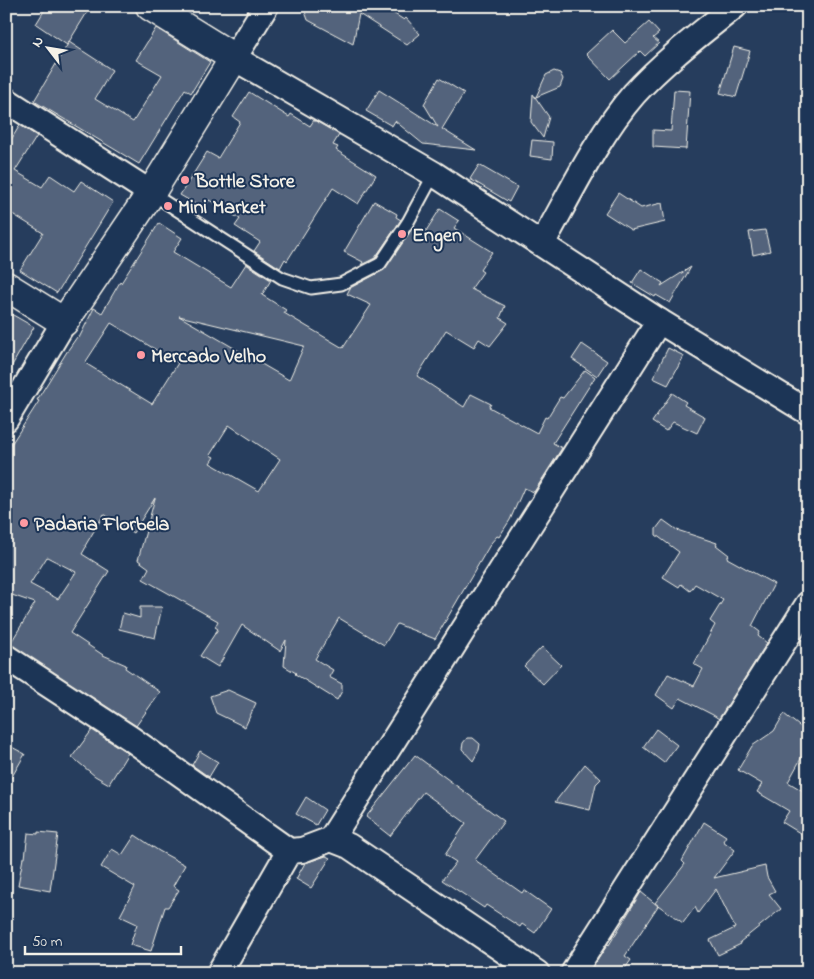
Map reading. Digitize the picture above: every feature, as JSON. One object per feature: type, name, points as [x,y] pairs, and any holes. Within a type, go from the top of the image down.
[{"type":"main road","points":[[6,286],[64,322],[151,193],[234,58],[150,6]]},
{"type":"street","points":[[266,6],[234,58],[434,174],[660,321],[808,412]]},
{"type":"street","points":[[542,244],[601,139],[634,95],[675,54],[735,6]]},
{"type":"street","points":[[6,100],[151,193]]},
{"type":"street","points":[[6,657],[130,738],[289,851],[302,850],[331,839],[660,321]]},
{"type":"street","points":[[6,419],[64,322]]},
{"type":"street","points":[[574,973],[808,604]]},
{"type":"street","points":[[331,839],[349,846],[538,973]]},
{"type":"street","points":[[219,973],[289,851]]},
{"type":"lane","points":[[151,193],[282,278],[311,288],[341,284],[380,264],[408,222],[434,174]]},
{"type":"building","points":[[47,6],[91,6],[67,45],[36,24]]},
{"type":"building","points":[[303,6],[382,6],[404,20],[406,18],[420,34],[407,45],[359,14],[353,44],[308,20]]},
{"type":"building","points":[[649,22],[659,33],[653,38],[659,43],[645,56],[640,51],[610,79],[586,54],[612,30],[625,43]]},
{"type":"building","points":[[156,28],[210,62],[191,93],[185,89],[139,164],[34,101],[69,42],[112,70],[95,99],[133,122],[162,75],[136,60]]},
{"type":"building","points":[[734,47],[750,51],[736,97],[720,93]]},
{"type":"building","points":[[554,71],[560,73],[563,79],[560,87],[536,97],[546,75]]},
{"type":"building","points":[[439,78],[464,93],[442,129],[476,150],[423,144],[395,121],[392,126],[366,111],[379,90],[438,127],[424,104]]},
{"type":"building","points":[[674,90],[690,91],[686,149],[653,147],[653,130],[671,131]]},
{"type":"building","points":[[249,92],[289,117],[291,114],[310,126],[314,120],[335,132],[339,135],[333,145],[338,147],[336,150],[376,175],[358,204],[333,188],[287,261],[285,259],[280,268],[254,251],[260,242],[235,226],[240,219],[209,200],[204,209],[180,195],[207,152],[218,158],[240,122],[233,117]]},
{"type":"building","points":[[533,94],[549,117],[543,138],[531,122]]},
{"type":"building","points":[[20,125],[37,136],[15,171],[42,187],[50,175],[74,191],[81,181],[113,202],[57,293],[20,270],[43,233],[6,210],[6,148]]},
{"type":"building","points":[[532,140],[553,142],[552,159],[530,156]]},
{"type":"building","points":[[479,165],[517,187],[509,202],[470,179]]},
{"type":"building","points":[[618,193],[641,208],[662,203],[665,222],[631,230],[605,213]]},
{"type":"building","points":[[374,201],[397,214],[396,217],[401,220],[375,258],[361,265],[363,262],[344,252]]},
{"type":"building","points":[[440,209],[459,221],[454,228],[492,252],[480,270],[483,272],[471,289],[505,306],[500,318],[508,323],[490,346],[479,339],[474,347],[446,330],[417,376],[464,407],[471,394],[491,404],[489,407],[537,433],[545,417],[547,418],[560,397],[563,398],[585,370],[595,377],[553,443],[562,448],[534,492],[524,488],[510,520],[499,537],[497,536],[491,543],[435,639],[397,624],[384,645],[339,618],[315,659],[333,670],[329,677],[342,684],[342,691],[337,700],[284,666],[286,640],[280,651],[242,625],[218,667],[200,656],[218,629],[215,627],[218,621],[143,579],[149,568],[138,560],[155,498],[133,533],[104,514],[82,554],[109,571],[70,633],[103,655],[126,665],[125,668],[160,692],[136,726],[10,644],[35,603],[6,593],[6,452],[39,401],[37,400],[68,350],[77,337],[79,338],[94,308],[102,313],[159,223],[182,238],[173,252],[231,287],[246,264],[271,280],[262,295],[286,310],[284,313],[343,348],[371,305],[347,294],[350,288],[384,270],[413,227],[424,234]],"holes":[[[179,316],[304,346],[289,380]],[[111,323],[178,363],[152,404],[85,363]],[[229,425],[280,459],[259,491],[210,463],[214,457],[210,455]],[[47,557],[76,572],[58,599],[30,584]]]},
{"type":"building","points":[[765,230],[770,251],[753,255],[749,232]]},
{"type":"building","points":[[691,267],[670,303],[656,295],[655,297],[632,283],[641,269],[663,283],[661,286]]},
{"type":"building","points":[[6,311],[34,327],[6,376]]},
{"type":"building","points":[[582,344],[607,361],[597,376],[572,359]]},
{"type":"building","points":[[668,348],[684,356],[668,385],[653,378]]},
{"type":"building","points":[[672,393],[686,402],[684,405],[705,417],[697,433],[673,422],[666,431],[652,422]]},
{"type":"building","points":[[663,520],[677,530],[717,543],[716,545],[729,555],[727,558],[774,584],[752,626],[760,632],[758,636],[767,643],[719,719],[680,698],[674,708],[656,695],[668,674],[694,686],[703,669],[694,664],[715,625],[710,621],[723,600],[695,584],[690,591],[681,584],[679,587],[663,577],[679,552],[656,535],[656,529]]},
{"type":"building","points":[[140,607],[162,607],[155,638],[119,629],[123,613],[140,618]]},
{"type":"building","points":[[542,647],[561,665],[543,684],[524,666]]},
{"type":"building","points":[[228,690],[256,703],[245,727],[216,713],[210,696]]},
{"type":"building","points":[[784,714],[808,733],[808,746],[788,782],[808,794],[808,838],[782,822],[789,811],[757,792],[762,784],[738,770],[752,746],[774,731]]},
{"type":"building","points":[[656,729],[677,745],[664,763],[643,747]]},
{"type":"building","points":[[92,730],[128,753],[109,784],[95,776],[72,757]]},
{"type":"building","points":[[467,738],[473,738],[480,744],[473,761],[462,749],[463,743]]},
{"type":"building","points":[[6,744],[25,754],[6,787]]},
{"type":"building","points":[[200,751],[218,762],[209,777],[192,765]]},
{"type":"building","points":[[415,755],[504,821],[475,860],[522,893],[524,890],[551,909],[535,933],[522,924],[520,927],[486,905],[484,908],[442,880],[456,862],[445,855],[466,823],[423,792],[390,836],[366,817]]},
{"type":"building","points":[[585,764],[601,779],[596,784],[590,810],[555,802]]},
{"type":"building","points":[[306,797],[325,810],[316,825],[296,814]]},
{"type":"building","points":[[704,822],[726,836],[723,841],[735,850],[714,878],[765,866],[767,877],[775,891],[769,894],[781,909],[740,942],[741,944],[718,955],[710,940],[735,928],[716,889],[698,913],[695,907],[683,923],[655,903],[685,864],[682,861]]},
{"type":"building","points":[[38,832],[58,834],[50,891],[18,885],[23,858],[25,858],[28,833],[38,834]]},
{"type":"building","points":[[135,835],[185,865],[173,886],[179,890],[168,907],[165,907],[151,951],[130,945],[137,924],[120,916],[135,887],[101,867],[112,849],[122,855]]},
{"type":"building","points":[[326,856],[330,858],[311,888],[296,879],[305,863]]},
{"type":"building","points":[[641,892],[658,906],[625,956],[631,960],[622,973],[589,973],[609,945]]},
{"type":"place","name":"Bottle Store","points":[[185,180]]},
{"type":"place","name":"Mini Market","points":[[168,206]]},
{"type":"place","name":"Engen","points":[[402,234]]},
{"type":"place","name":"Mercado Velho","points":[[141,355]]},
{"type":"place","name":"Padaria Florbela","points":[[24,523]]}]
